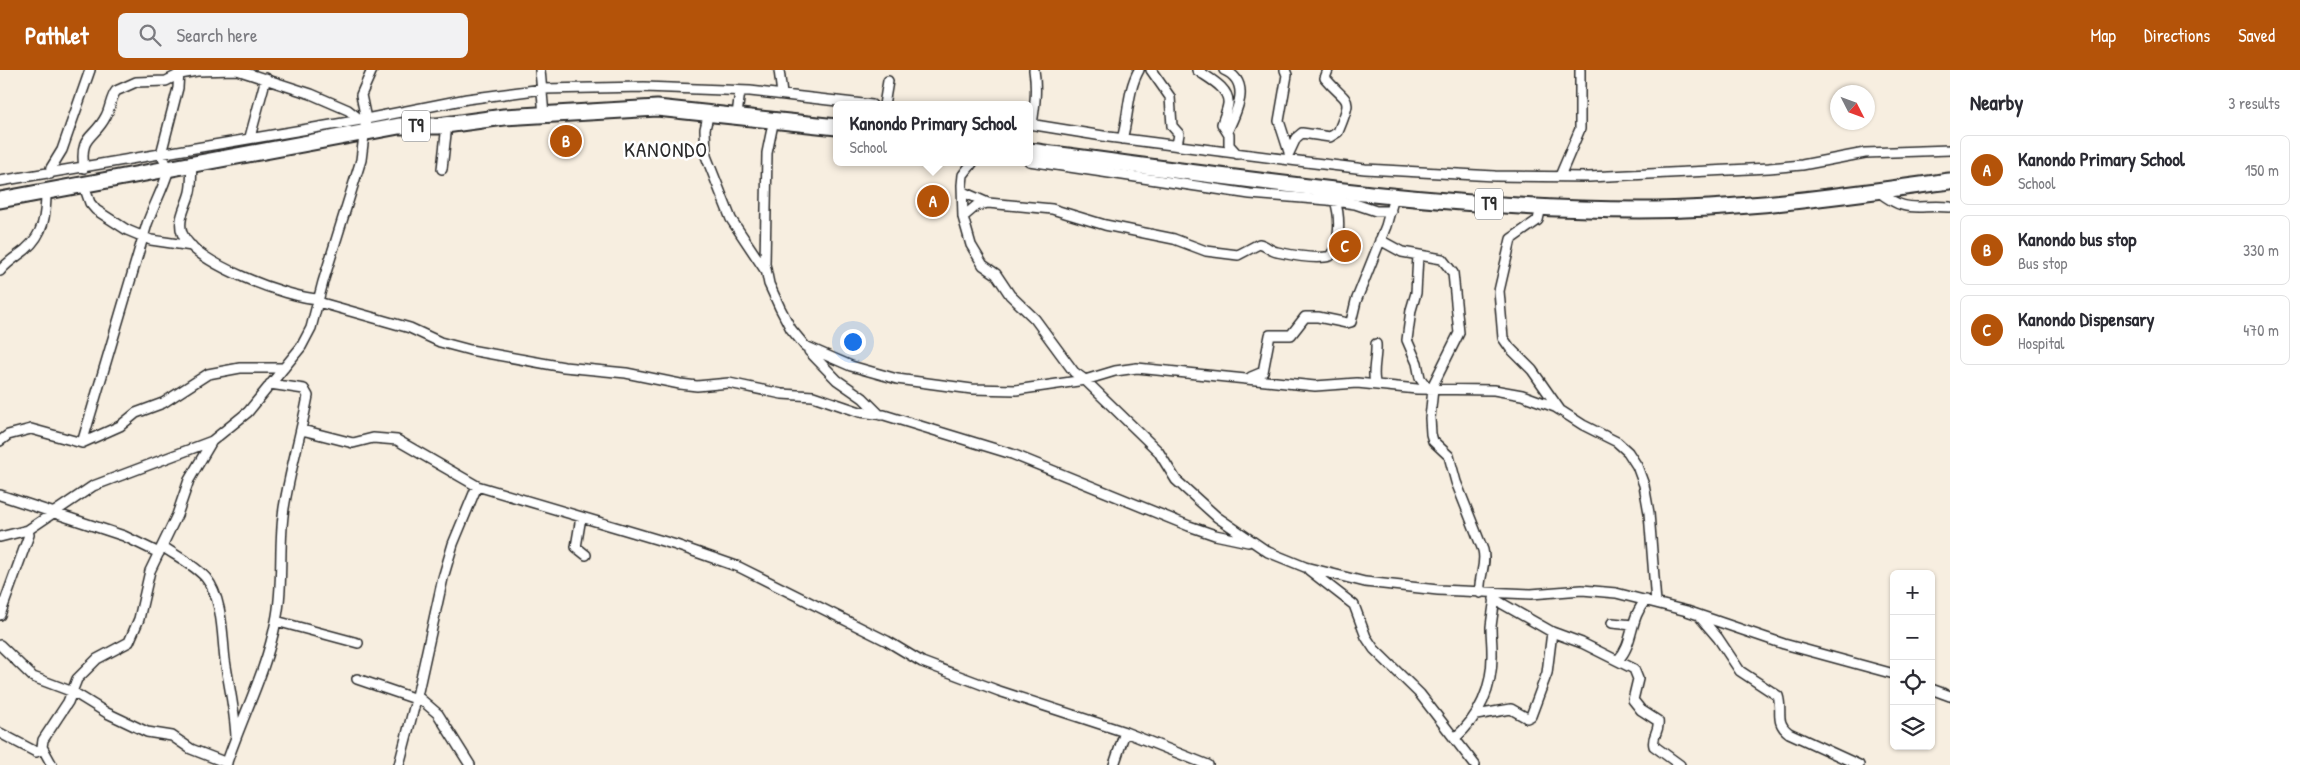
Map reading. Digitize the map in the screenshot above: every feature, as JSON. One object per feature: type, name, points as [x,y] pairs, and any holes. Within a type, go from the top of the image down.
[{"type":"highway","name":"T9","points":[[0,200],[192,166],[363,124],[399,126],[446,125],[544,115],[657,108],[833,126]]},
{"type":"highway","name":"T9","points":[[1033,152],[1393,204],[1641,210],[1737,206],[1878,191],[1950,181]]},
{"type":"street","points":[[50,174],[51,168],[62,150],[90,70]]},
{"type":"street","points":[[84,168],[82,155],[85,143],[90,134],[103,122],[116,91],[136,82],[166,80],[179,72],[237,70],[266,78],[348,110],[363,124]]},
{"type":"street","points":[[0,537],[28,530],[92,486],[212,441],[248,412],[284,368],[308,337],[361,160],[363,124],[361,95],[372,70]]},
{"type":"street","points":[[540,70],[544,115]]},
{"type":"street","points":[[779,70],[782,94]]},
{"type":"street","points":[[1033,116],[1037,84],[1034,70]]},
{"type":"street","points":[[1122,139],[1128,118],[1131,88],[1140,70]]},
{"type":"street","points":[[1151,70],[1170,97],[1172,126],[1179,134],[1178,145]]},
{"type":"street","points":[[1197,70],[1220,86],[1227,97],[1227,107],[1222,124],[1227,132],[1229,145],[1236,154]]},
{"type":"street","points":[[1224,70],[1234,76],[1240,83],[1241,93],[1236,114],[1227,132]]},
{"type":"street","points":[[1285,70],[1287,75],[1279,121],[1287,142],[1289,156]]},
{"type":"street","points":[[1289,156],[1296,138],[1302,133],[1330,137],[1338,132],[1348,103],[1346,98],[1325,78],[1328,70]]},
{"type":"street","points":[[1560,176],[1580,129],[1580,70]]},
{"type":"street","points":[[82,443],[143,237],[154,205],[163,190],[169,170],[161,154],[175,104],[179,72]]},
{"type":"street","points":[[250,137],[266,78]]},
{"type":"street","points":[[885,101],[888,81]]},
{"type":"street","points":[[0,181],[50,174],[250,137],[363,124],[467,99],[543,89],[644,87],[782,94],[839,101]]},
{"type":"street","points":[[737,115],[740,91]]},
{"type":"street","points":[[709,112],[705,129],[708,162],[731,219],[766,272],[791,329],[832,376],[863,398],[880,415]]},
{"type":"street","points":[[766,272],[767,153],[774,119]]},
{"type":"street","points":[[1033,124],[1122,139],[1236,154],[1289,156],[1425,173],[1520,177],[1589,177],[1769,168],[1802,165],[1865,153],[1950,150]]},
{"type":"street","points":[[442,169],[446,125]]},
{"type":"street","points":[[1033,162],[1250,194],[1335,201],[1355,204],[1376,212],[1393,204]]},
{"type":"street","points":[[192,166],[190,193],[180,224],[186,240],[192,246],[256,284],[410,328],[440,342],[470,350],[564,367],[626,373],[680,384],[696,386],[729,383],[782,394],[813,396],[860,412],[880,415],[1012,454],[1215,535],[1253,543]]},
{"type":"street","points":[[970,166],[963,175],[964,217],[968,240],[979,259],[1000,278],[1010,295],[1039,324],[1069,366],[1158,451],[1176,480],[1217,517],[1253,543],[1305,567],[1365,582],[1394,586],[1480,593],[1494,596],[1599,590],[1646,600],[1698,615],[1784,644],[1890,673]]},
{"type":"street","points":[[84,186],[90,203],[96,210],[115,223],[143,237],[160,242],[192,246]]},
{"type":"street","points":[[1878,191],[1904,207],[1950,207]]},
{"type":"street","points":[[0,271],[30,245],[40,232],[45,215],[46,192]]},
{"type":"street","points":[[962,192],[988,204]]},
{"type":"street","points":[[964,217],[976,206],[988,204],[1052,209],[1105,225],[1182,242],[1206,251],[1238,256],[1258,244],[1268,246],[1277,252],[1328,258],[1335,251],[1337,238],[1338,213],[1335,201]]},
{"type":"street","points":[[1246,378],[1263,372],[1270,335],[1291,335],[1302,319],[1308,316],[1347,323],[1351,322],[1356,301],[1393,204]]},
{"type":"street","points":[[1541,207],[1538,220],[1511,239],[1500,284],[1499,300],[1505,342],[1532,370],[1560,410]]},
{"type":"street","points":[[1380,240],[1402,252],[1445,261],[1453,274],[1456,285],[1455,307],[1459,333],[1431,389],[1431,434],[1433,441],[1449,457],[1456,482],[1483,550],[1485,560],[1480,593]]},
{"type":"street","points":[[1418,255],[1416,293],[1411,310],[1408,340],[1417,363],[1420,378],[1431,389]]},
{"type":"street","points":[[1376,344],[1377,358],[1373,379],[1376,385]]},
{"type":"street","points":[[805,346],[851,366],[897,379],[935,386],[1016,390],[1085,380],[1115,371],[1137,368],[1315,386],[1357,383],[1431,389],[1506,391],[1560,410],[1583,425],[1617,442],[1628,452],[1637,466],[1644,485],[1649,513],[1656,604]]},
{"type":"street","points":[[0,440],[8,435],[31,429],[45,431],[82,443],[120,426],[136,413],[163,403],[199,378],[208,374],[240,368],[284,368]]},
{"type":"street","points":[[0,645],[32,677],[73,692],[120,720],[147,732],[172,736],[191,749],[227,764],[257,688],[276,621],[282,574],[281,541],[284,509],[308,396],[307,391],[270,384]]},
{"type":"street","points":[[302,430],[353,443],[373,438],[398,440],[477,486],[676,545],[739,567],[887,641],[922,662],[999,691],[1125,732],[1208,765]]},
{"type":"street","points":[[53,764],[43,749],[43,740],[73,692],[76,681],[85,670],[97,659],[129,642],[137,627],[150,571],[177,515],[189,480],[212,441]]},
{"type":"street","points":[[399,765],[417,698],[453,544],[477,486]]},
{"type":"street","points":[[0,495],[124,536],[160,550],[199,572],[211,585],[218,606],[227,673],[234,701],[236,739]]},
{"type":"street","points":[[581,517],[576,547],[586,555]]},
{"type":"street","points":[[0,615],[29,535],[28,530]]},
{"type":"street","points":[[1305,567],[1354,605],[1366,637],[1374,649],[1420,694],[1475,765]]},
{"type":"street","points":[[1494,596],[1552,632],[1629,664],[1638,674],[1632,696],[1636,705],[1658,721],[1659,727],[1653,742],[1654,746],[1680,765]]},
{"type":"street","points":[[1455,738],[1476,715],[1483,703],[1492,658],[1491,628],[1494,596]]},
{"type":"street","points":[[1618,660],[1623,656],[1636,612],[1646,600]]},
{"type":"street","points":[[1698,615],[1718,638],[1740,671],[1778,696],[1779,720],[1782,728],[1819,748],[1859,765]]},
{"type":"street","points":[[276,621],[358,642]]},
{"type":"street","points":[[1612,623],[1633,626]]},
{"type":"street","points":[[1476,715],[1508,709],[1529,718],[1546,679],[1552,632]]},
{"type":"street","points":[[1550,655],[1562,636]]},
{"type":"street","points":[[357,679],[417,698],[438,714],[470,765]]},
{"type":"street","points":[[1935,690],[1950,696]]},
{"type":"street","points":[[0,732],[36,752],[43,749]]},
{"type":"street","points":[[1114,765],[1125,732]]},
{"type":"place","name":"Kanondo bus stop","points":[[566,141]]},
{"type":"place","name":"Kanondo Primary School","points":[[933,201]]},
{"type":"place","name":"Kanondo Dispensary","points":[[1345,246]]},
{"type":"district","name":"KANONDO","points":[[666,150]]}]
